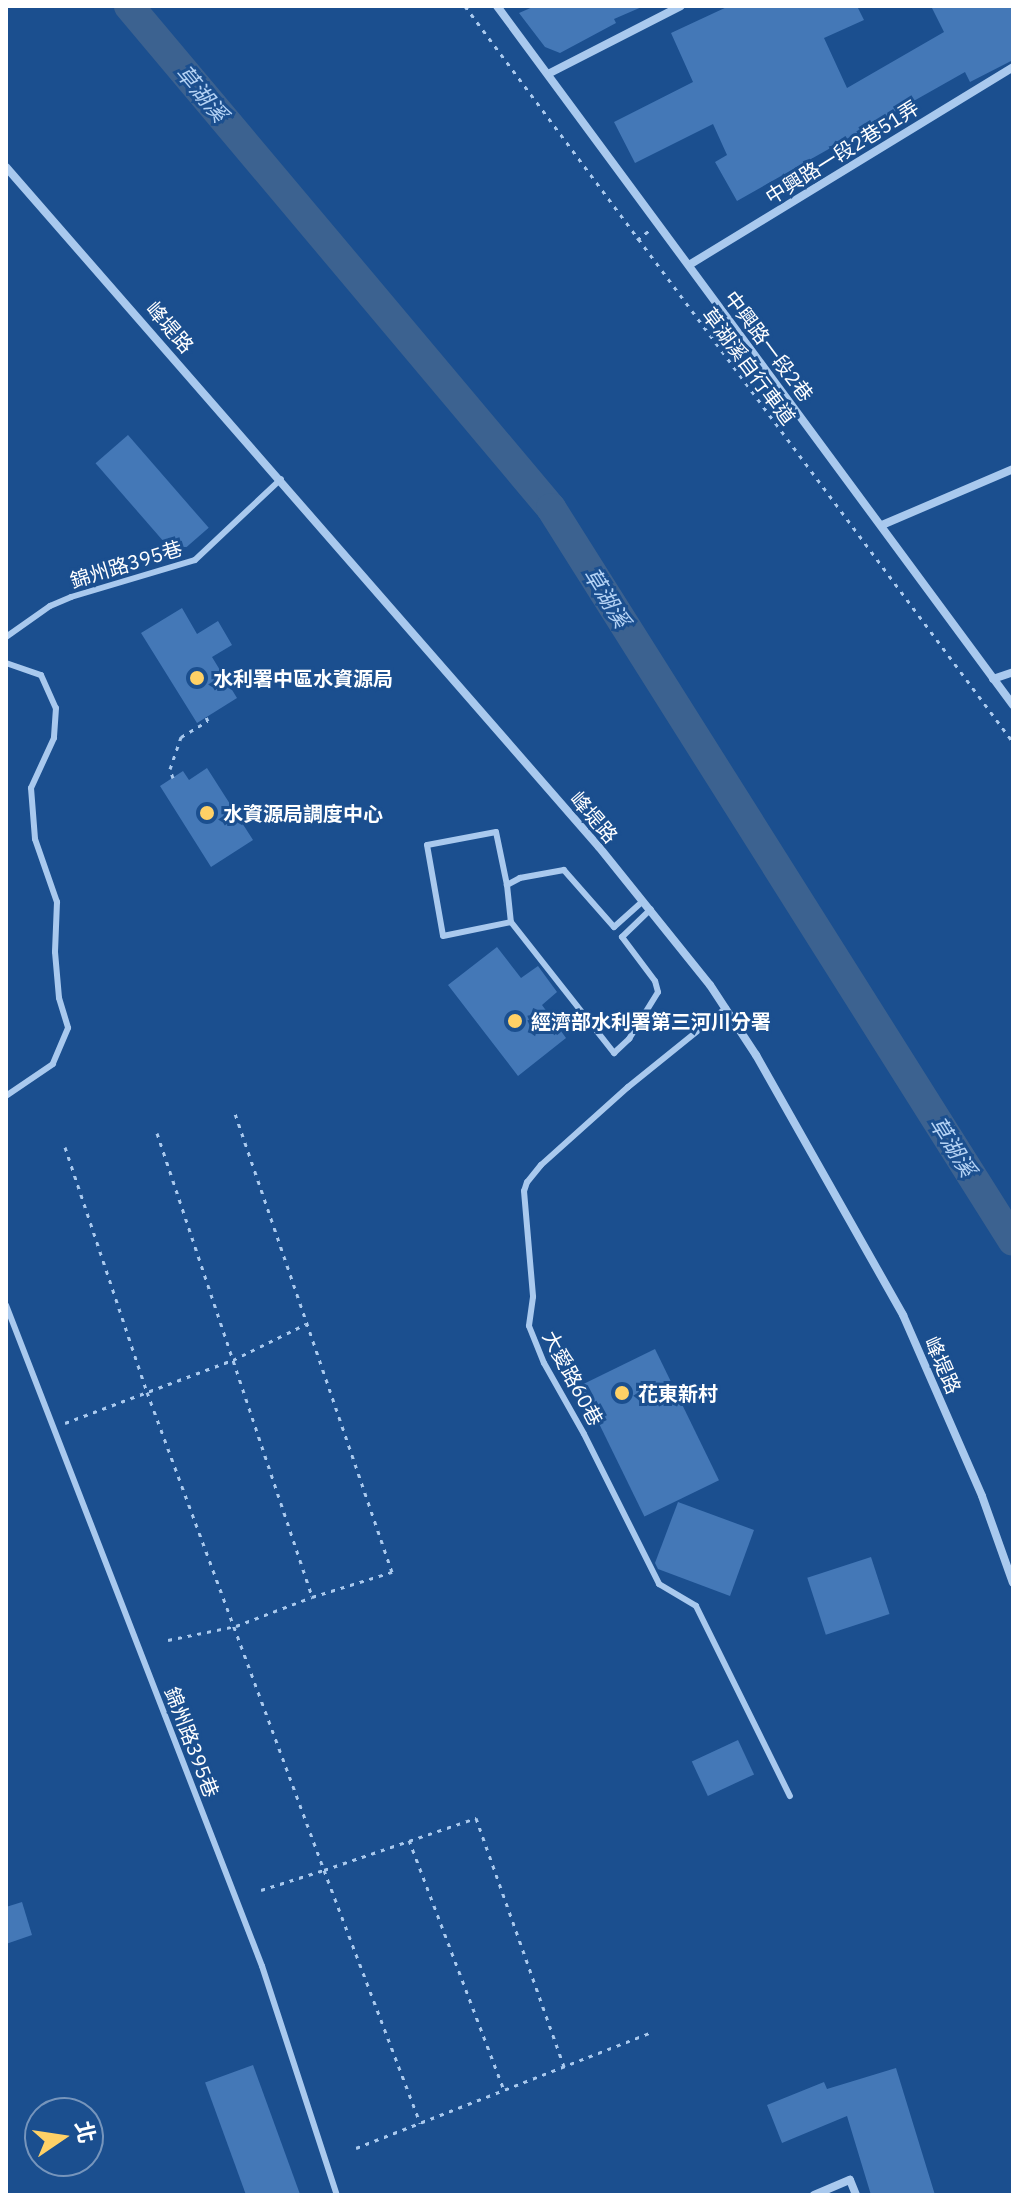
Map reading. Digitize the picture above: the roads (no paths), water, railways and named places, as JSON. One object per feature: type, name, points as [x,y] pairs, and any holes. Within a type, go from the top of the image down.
[{"type":"street","name":"中興路一段2巷","points":[[497,6],[1013,705]]},
{"type":"street","points":[[548,74],[681,6]]},
{"type":"street","name":"中興路一段2巷51弄","points":[[689,265],[1013,67]]},
{"type":"street","name":"峰堤路","points":[[6,167],[281,479],[651,909],[726,1008],[903,1315],[982,1496],[1013,1583]]},
{"type":"street","points":[[882,525],[1013,469]]},
{"type":"street","points":[[993,679],[1013,672]]},
{"type":"street","points":[[814,2195],[850,2180],[856,2195]]},
{"type":"lane","name":"錦州路395巷","points":[[6,637],[50,606],[71,597],[195,560],[281,479]]},
{"type":"lane","points":[[6,663],[41,675],[56,708],[54,738],[31,788],[35,839],[57,902],[56,968],[59,998],[68,1028],[53,1064],[6,1096]]},
{"type":"lane","points":[[511,922],[443,936],[427,845],[496,832],[511,922],[614,1053],[629,1039],[658,992],[655,981],[622,937],[651,909]]},
{"type":"lane","points":[[507,885],[520,878],[564,870],[614,927],[643,901]]},
{"type":"lane","name":"大愛路60巷","points":[[726,1008],[628,1087],[541,1165],[527,1182],[524,1191],[533,1297],[529,1326],[544,1363],[584,1434],[659,1584],[696,1606],[790,1796]]},
{"type":"lane","name":"錦州路395巷","points":[[6,1305],[262,1966],[337,2195]]},
{"type":"waterway","name":"草湖溪","points":[[129,6],[551,508],[1013,1241]]},
{"type":"place","name":"水利署中區水資源局","points":[[197,678]]},
{"type":"place","name":"水資源局調度中心","points":[[207,813]]},
{"type":"place","name":"經濟部水利署第三河川分署","points":[[515,1021]]},
{"type":"place","name":"花東新村","points":[[622,1393]]}]
